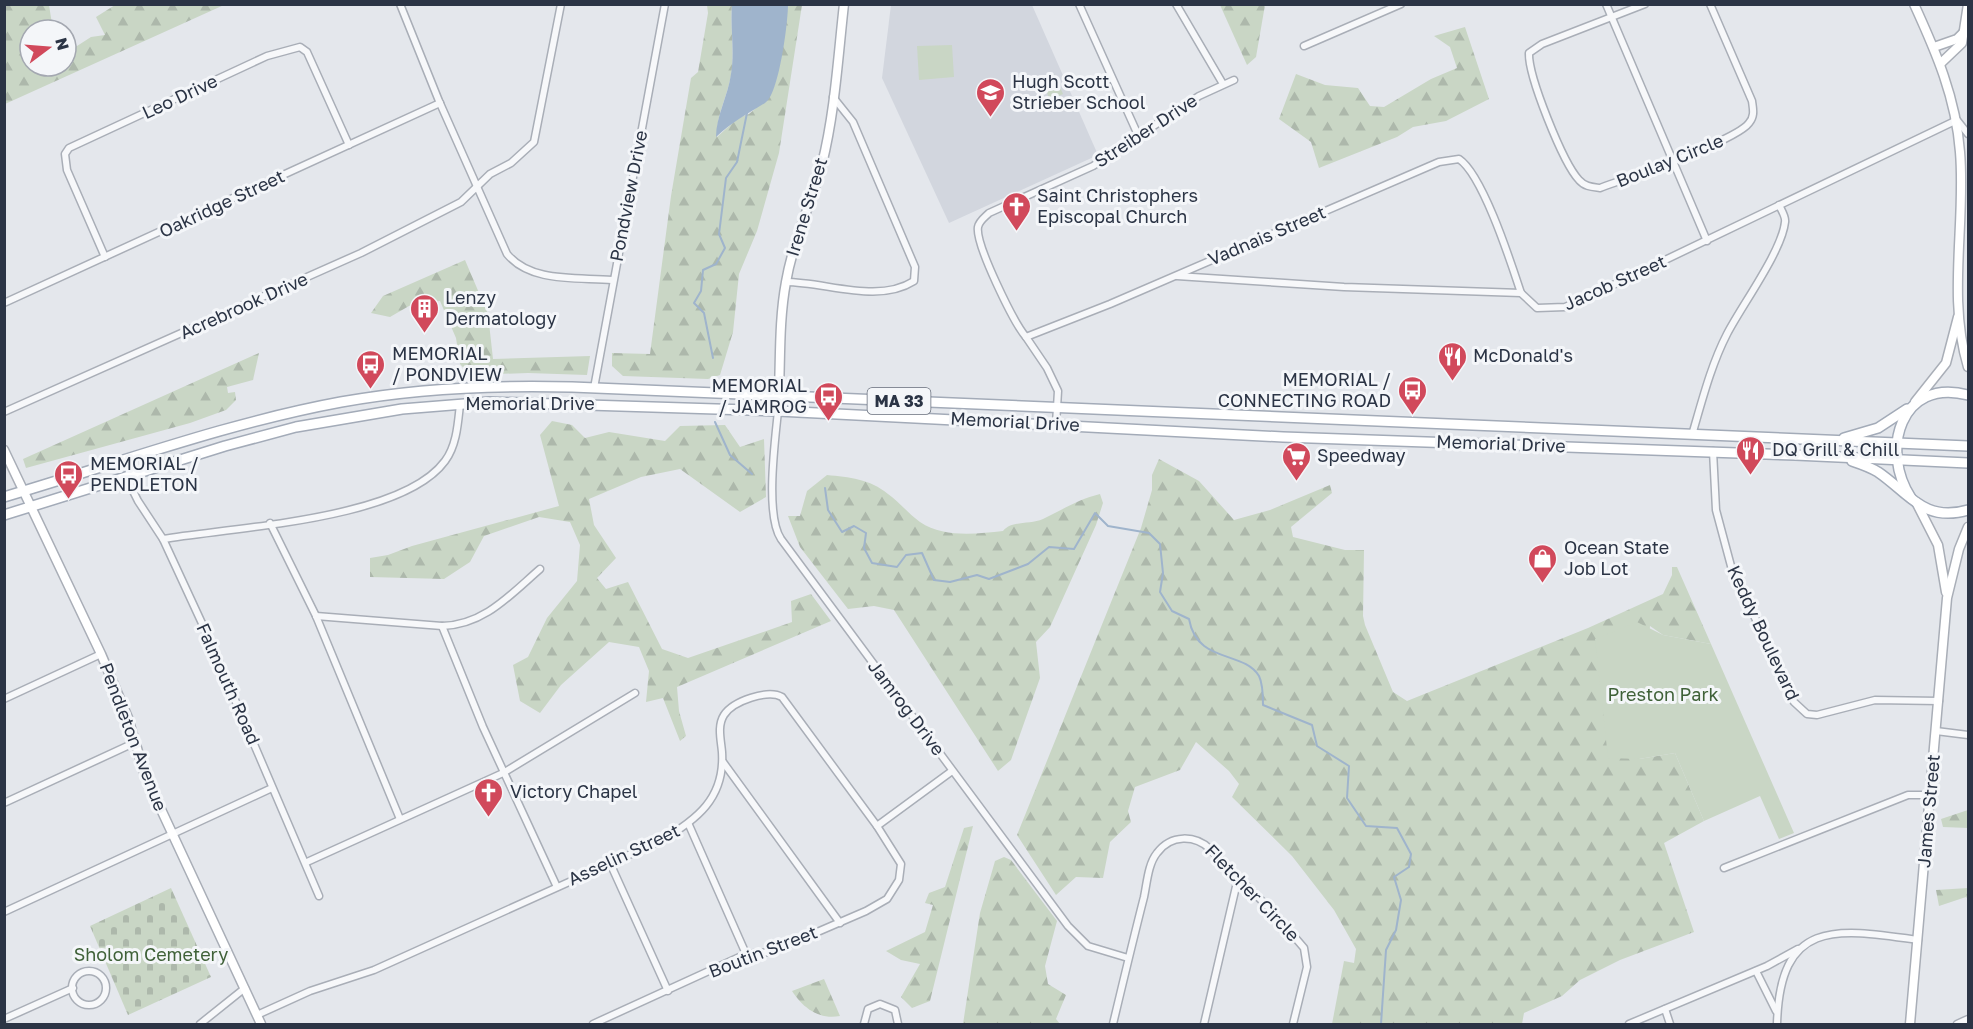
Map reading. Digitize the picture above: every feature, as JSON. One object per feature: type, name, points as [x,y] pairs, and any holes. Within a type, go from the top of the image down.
[{"type":"main road","name":"Irene Street","points":[[778,411],[782,311],[786,282],[796,237],[821,167],[833,96],[844,4]]},
{"type":"main road","points":[[1914,4],[1941,63],[1957,120],[1961,154],[1959,314],[1968,367]]},
{"type":"main road","points":[[1941,63],[1962,43],[1968,4]]},
{"type":"main road","points":[[1934,47],[1957,39],[1964,32]]},
{"type":"main road","points":[[1913,500],[1899,477],[1896,460],[1900,425],[1912,405],[1946,363],[1959,314]]},
{"type":"main road","name":"Memorial Drive","points":[[4,497],[245,424],[344,402],[467,388],[594,388],[1968,446]]},
{"type":"main road","points":[[1831,441],[1871,431],[1912,405],[1941,393],[1968,395]]},
{"type":"main road","name":"Memorial Drive","points":[[4,515],[225,446],[307,424],[374,412],[460,404],[544,402],[778,411],[1283,437],[1840,457],[1968,464]]},
{"type":"main road","points":[[1495,426],[1497,445]]},
{"type":"main road","name":"Pendleton Avenue","points":[[4,450],[101,654],[136,742],[145,775],[261,1024]]},
{"type":"main road","points":[[1840,457],[1880,473],[1928,509],[1944,513],[1968,510]]},
{"type":"main road","name":"James Street","points":[[1913,500],[1938,545],[1947,598]]},
{"type":"main road","name":"James Street","points":[[1910,1024],[1947,598],[1959,549],[1968,527]]},
{"type":"street","name":"Acrebrook Drive","points":[[4,412],[361,253],[461,202],[478,188],[489,174],[511,163],[534,142],[561,4]]},
{"type":"street","name":"Pondview Drive","points":[[594,388],[612,280],[665,4]]},
{"type":"street","points":[[1079,4],[1138,135]]},
{"type":"street","points":[[1176,4],[1223,84]]},
{"type":"street","points":[[1304,46],[1401,4]]},
{"type":"street","points":[[1606,4],[1707,242]]},
{"type":"street","name":"Boulay Circle","points":[[1645,4],[1542,44],[1529,53],[1532,77],[1554,131],[1579,180],[1588,187],[1600,188],[1740,132],[1754,114],[1752,101],[1740,69],[1710,4]]},
{"type":"street","points":[[402,5],[440,103],[507,254],[516,265],[529,272],[612,280]]},
{"type":"street","name":"Leo Drive","points":[[105,257],[67,170],[64,154],[69,148],[267,56],[289,48],[300,47],[307,52],[348,145]]},
{"type":"street","name":"Streiber Drive","points":[[1026,337],[1016,326],[981,245],[977,229],[980,221],[989,213],[1093,166],[1198,96],[1234,80]]},
{"type":"street","points":[[786,282],[807,282],[863,291],[902,288],[914,280],[915,267],[854,122],[833,96]]},
{"type":"street","name":"Oakridge Street","points":[[4,303],[440,103]]},
{"type":"street","points":[[1957,120],[1968,134]]},
{"type":"street","name":"Jacob Street","points":[[1177,276],[1344,287],[1521,293],[1537,308],[1565,307],[1707,242],[1957,120]]},
{"type":"street","name":"Vadnais Street","points":[[1026,337],[1177,276],[1421,169],[1459,159],[1468,165],[1476,179],[1521,293]]},
{"type":"street","points":[[1692,435],[1704,392],[1726,336],[1770,260],[1783,231],[1786,220],[1779,205]]},
{"type":"street","points":[[1026,337],[1047,368],[1058,391],[1056,424]]},
{"type":"street","points":[[163,539],[367,507],[416,486],[447,459],[454,440],[460,404]]},
{"type":"street","name":"Jamrog Drive","points":[[778,411],[772,507],[775,530],[1074,933],[1093,949],[1128,958]]},
{"type":"street","name":"Keddy Boulevard","points":[[1713,452],[1716,510],[1728,558],[1778,672],[1799,708],[1807,714],[1817,715],[1875,700],[1939,701]]},
{"type":"street","name":"Falmouth Road","points":[[126,477],[138,501],[163,539],[231,687],[272,788],[307,862],[319,896]]},
{"type":"street","points":[[270,523],[316,615],[400,819]]},
{"type":"street","points":[[316,615],[442,626],[463,624],[479,618],[540,569]]},
{"type":"street","points":[[442,626],[503,773],[557,887]]},
{"type":"street","points":[[4,699],[101,654]]},
{"type":"street","points":[[307,862],[503,773],[635,693]]},
{"type":"street","name":"Asselin Street","points":[[257,1015],[310,991],[374,970],[660,841],[689,825],[713,795],[722,761],[720,729],[726,712],[737,705],[768,694],[779,695],[877,825]]},
{"type":"street","points":[[1936,731],[1968,735]]},
{"type":"street","points":[[4,803],[136,742]]},
{"type":"street","points":[[722,761],[840,923]]},
{"type":"street","points":[[877,825],[952,771]]},
{"type":"street","points":[[4,912],[171,832],[272,788]]},
{"type":"street","points":[[1724,868],[1908,795],[1931,795]]},
{"type":"street","points":[[689,825],[746,954]]},
{"type":"street","name":"Boutin Street","points":[[593,1024],[746,954],[771,952],[884,902],[899,880],[900,861],[877,825]]},
{"type":"street","name":"Fletcher Circle","points":[[1113,1024],[1155,856],[1163,847],[1186,838],[1199,840],[1298,938],[1305,951],[1306,973],[1293,1024]]},
{"type":"street","points":[[610,863],[668,991]]},
{"type":"street","points":[[1204,1024],[1238,878]]},
{"type":"street","points":[[1629,1024],[1756,971],[1789,955],[1817,937],[1844,932],[1918,940]]},
{"type":"street","points":[[1777,1024],[1784,977],[1803,945]]},
{"type":"street","points":[[4,1019],[73,988],[78,975],[89,971],[100,975],[106,990],[98,1003],[87,1005],[78,1000],[73,988]]},
{"type":"street","points":[[1756,971],[1777,1016]]},
{"type":"street","points":[[200,1024],[245,988]]},
{"type":"street","points":[[864,1024],[866,1012],[880,1004],[895,1010],[898,1024]]},
{"type":"street","points":[[1665,1009],[1670,1024]]},
{"type":"street","points":[[1957,1024],[1968,1019]]},
{"type":"shaded area","name":"Hugh Scott Strieber School","points":[[891,5],[1032,5],[1098,155],[949,223],[882,78]]},
{"type":"green space","points":[[5,4],[49,5],[51,18],[18,18],[18,78],[63,78],[5,104]]},
{"type":"green space","points":[[115,5],[224,5],[78,71],[78,45],[91,37],[105,35],[96,17]]},
{"type":"green space","points":[[707,5],[732,5],[732,67],[718,122],[717,137],[738,118],[749,114],[762,103],[776,81],[788,5],[802,5],[779,153],[757,231],[739,274],[733,332],[720,375],[708,379],[623,376],[612,366],[612,353],[650,354],[671,196],[691,78],[698,72],[708,13]]},
{"type":"green space","points":[[1220,5],[1265,5],[1256,57],[1247,65]]},
{"type":"green space","points":[[1465,27],[1489,99],[1446,121],[1413,127],[1397,137],[1319,168],[1311,142],[1279,119],[1296,74],[1325,85],[1358,88],[1370,106],[1384,107],[1431,79],[1457,68],[1450,47],[1434,36]]},
{"type":"green space","points":[[952,45],[954,77],[919,80],[917,46]]},
{"type":"green space","points":[[1054,74],[1063,94],[1050,100],[1041,79]]},
{"type":"green space","points":[[465,260],[488,314],[493,359],[590,356],[587,375],[528,373],[470,375],[460,364],[456,338],[440,301],[409,306],[390,317],[371,313],[383,296]]},
{"type":"green space","points":[[259,353],[253,380],[227,387],[228,393],[235,392],[236,400],[226,410],[190,423],[26,468],[23,459]]},
{"type":"green space","points":[[552,421],[572,425],[585,438],[609,432],[665,441],[680,426],[725,425],[740,447],[764,439],[766,497],[740,512],[680,469],[641,477],[589,499],[594,525],[616,558],[597,578],[606,589],[628,582],[662,649],[688,658],[792,622],[791,601],[811,594],[831,621],[677,687],[679,711],[686,736],[680,741],[663,698],[646,702],[649,671],[639,647],[609,642],[561,685],[540,713],[520,701],[513,665],[528,657],[547,618],[577,581],[580,545],[570,522],[539,517],[484,536],[470,562],[444,579],[370,577],[370,558],[388,555],[412,546],[559,506],[540,435]]},
{"type":"green space","points":[[1159,459],[1199,481],[1234,520],[1270,510],[1330,485],[1332,493],[1291,527],[1293,537],[1345,550],[1364,550],[1363,616],[1365,625],[1393,692],[1407,701],[1588,628],[1663,594],[1672,575],[1672,567],[1677,567],[1711,644],[1663,635],[1650,626],[1639,759],[1675,753],[1704,821],[1664,843],[1694,932],[1620,960],[1580,980],[1562,996],[1524,1013],[1522,1024],[1332,1024],[1344,961],[1354,963],[1356,949],[1334,910],[1292,856],[1232,797],[1239,784],[1229,771],[1196,742],[1180,770],[1135,787],[1128,811],[1131,822],[1110,842],[1103,878],[1076,877],[1056,895],[1017,835],[1141,528],[1152,490],[1152,475]]},
{"type":"green space","points":[[827,475],[851,478],[874,485],[892,497],[920,522],[939,531],[960,534],[1003,531],[1011,525],[1038,521],[1100,494],[1103,503],[1096,525],[1050,627],[1036,642],[1040,678],[1011,760],[998,771],[894,610],[874,606],[848,609],[800,547],[788,516],[800,516],[807,491]]},
{"type":"green space","name":"Preston Park","points":[[1637,622],[1663,635],[1711,644],[1794,833],[1779,839],[1760,796],[1704,821],[1675,753],[1639,759],[1608,758],[1595,639]]},
{"type":"green space","points":[[1968,810],[1968,828],[1943,827],[1941,819]]},
{"type":"green space","points":[[973,826],[930,1001],[912,1008],[901,997],[920,964],[901,960],[886,951],[925,932],[933,905],[925,903],[929,893],[945,887],[964,828]]},
{"type":"green space","points":[[1004,857],[1011,860],[1057,921],[1045,966],[1048,984],[1066,995],[1056,1019],[1060,1024],[963,1024],[980,913],[995,861]]},
{"type":"green space","name":"Sholom Cemetery","points":[[171,888],[211,977],[128,1015],[90,926]]},
{"type":"green space","points":[[1968,888],[1968,899],[1966,897],[1939,906],[1936,890]]},
{"type":"green space","points":[[824,979],[840,1016],[825,1016],[812,1011],[801,1003],[792,991]]},
{"type":"water","points":[[732,5],[788,5],[786,26],[782,57],[770,97],[765,103],[716,137],[732,65]]},
{"type":"waterway","points":[[713,358],[704,313],[694,303],[701,291],[703,270],[716,264],[725,248],[719,234],[726,178],[737,162],[747,113]]},
{"type":"waterway","points":[[715,422],[730,455],[752,474]]},
{"type":"waterway","points":[[825,488],[828,510],[842,532],[854,526],[866,533],[864,548],[872,563],[897,567],[906,555],[922,553],[934,580],[950,582],[977,575],[989,579],[1028,564],[1049,547],[1074,549],[1095,513],[1108,526],[1149,533],[1160,544],[1163,573],[1160,592],[1172,611],[1189,619],[1194,633],[1210,650],[1252,668],[1260,679],[1263,705],[1312,725],[1317,746],[1349,766],[1347,798],[1366,826],[1397,828],[1411,854],[1409,867],[1394,877],[1401,900],[1396,930],[1386,950],[1381,1024]]},
{"type":"place","name":"Hugh Scott Strieber School","points":[[991,118]]},
{"type":"place","name":"Saint Christophers Episcopal Church","points":[[1016,232]]},
{"type":"place","name":"Lenzy Dermatology","points":[[424,334]]},
{"type":"place","name":"McDonald's","points":[[1452,382]]},
{"type":"place","name":"MEMORIAL / PONDVIEW","points":[[371,390]]},
{"type":"place","name":"MEMORIAL / CONNECTING ROAD","points":[[1412,416]]},
{"type":"place","name":"MEMORIAL / JAMROG","points":[[828,422]]},
{"type":"place","name":"DQ Grill & Chill","points":[[1751,476]]},
{"type":"place","name":"Speedway","points":[[1296,482]]},
{"type":"place","name":"MEMORIAL / PENDLETON","points":[[69,500]]},
{"type":"place","name":"Ocean State Job Lot","points":[[1543,584]]},
{"type":"place","name":"Victory Chapel","points":[[489,818]]}]
